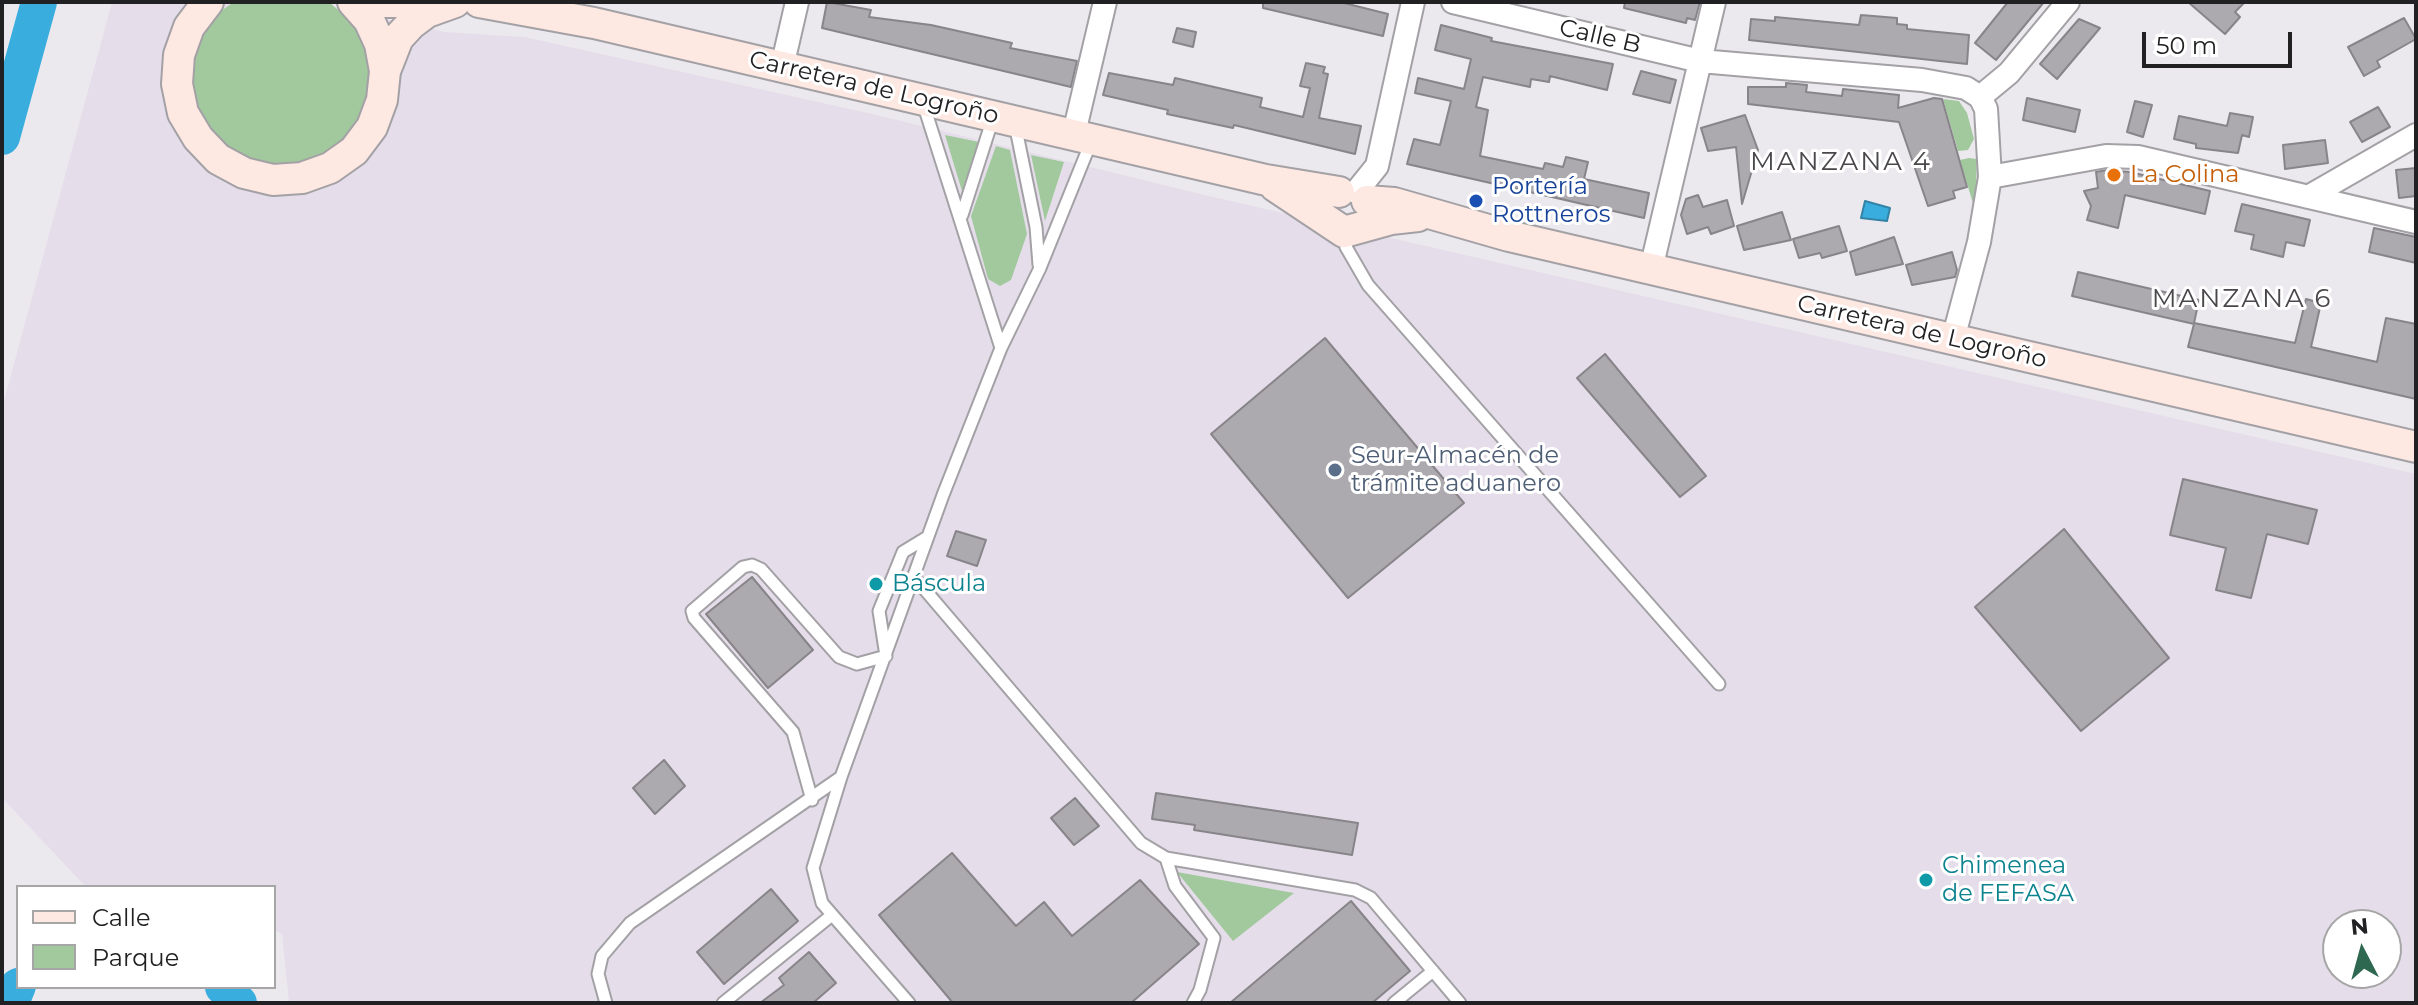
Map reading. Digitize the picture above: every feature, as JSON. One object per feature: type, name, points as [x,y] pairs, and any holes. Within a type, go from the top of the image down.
[{"type":"main road","points":[[208,2],[189,15],[179,55],[177,84],[183,113],[198,138],[218,159],[244,173],[273,180],[302,178],[342,159],[372,127],[382,100],[385,71],[398,38],[427,12],[456,2]]},
{"type":"main road","points":[[353,2],[369,20],[380,44],[385,71]]},
{"type":"main road","points":[[381,2],[409,2]]},
{"type":"main road","name":"Carretera de Logroño","points":[[479,2],[594,23],[1083,135],[1266,180],[1350,212],[1391,219],[1428,215],[1654,257],[1953,339],[2416,447]]},
{"type":"street","points":[[782,67],[797,2]]},
{"type":"street","points":[[1083,135],[1105,2]]},
{"type":"street","points":[[1350,212],[1377,166],[1413,2]]},
{"type":"street","name":"Calle B","points":[[1453,2],[1700,61],[1922,80],[1966,88],[1980,97]]},
{"type":"street","points":[[1654,257],[1714,2]]},
{"type":"street","points":[[1953,339],[1979,242],[1990,177],[1986,109],[1980,97],[2009,73],[2068,2]]},
{"type":"street","points":[[2308,197],[2416,135]]},
{"type":"street","points":[[1990,177],[2106,156],[2138,157],[2416,222]]},
{"type":"lane","points":[[922,99],[1001,348]]},
{"type":"lane","points":[[1004,117],[1036,227],[1040,268]]},
{"type":"lane","points":[[961,216],[1004,117]]},
{"type":"lane","points":[[909,1003],[822,903],[813,868],[841,777],[926,538],[1001,348],[1040,268],[1083,135]]},
{"type":"lane","points":[[1350,212],[1346,247],[1368,285],[1719,684]]},
{"type":"lane","points":[[886,656],[879,611],[903,552],[926,538]]},
{"type":"lane","points":[[812,800],[793,732],[692,611],[743,567],[752,565],[761,569],[839,657],[857,664],[886,656]]},
{"type":"lane","points":[[914,577],[1141,843],[1166,858],[1355,890],[1371,898],[1460,1003]]},
{"type":"lane","points":[[606,1003],[598,974],[602,956],[630,923],[812,800],[841,777]]},
{"type":"lane","points":[[1166,858],[1175,886],[1214,938],[1200,990],[1193,1003]]},
{"type":"lane","points":[[723,1003],[832,915]]},
{"type":"lane","points":[[1394,1003],[1433,971]]},
{"type":"shaded area","points":[[112,2],[311,2],[445,32],[525,37],[877,115],[1205,195],[2416,474],[2416,1003],[289,1003],[282,934],[276,931],[276,885],[84,885],[2,798],[2,408]]},
{"type":"green space","points":[[234,2],[329,2],[352,22],[366,48],[372,77],[367,107],[353,133],[331,154],[304,167],[274,169],[219,146],[201,123],[191,95],[190,65],[200,36],[218,13]]},
{"type":"green space","points":[[1943,99],[1959,101],[1967,113],[1974,139],[1968,150],[1958,151]]},
{"type":"green space","points":[[945,135],[979,142],[962,191]]},
{"type":"green space","points":[[996,146],[1010,150],[1027,234],[1011,280],[1000,286],[988,279],[971,216]]},
{"type":"green space","points":[[1031,155],[1064,162],[1045,221]]},
{"type":"green space","points":[[1977,159],[1975,210],[1960,160]]},
{"type":"green space","points":[[1177,872],[1294,893],[1233,941]]},
{"type":"water","points":[[1865,201],[1890,208],[1887,221],[1861,218]]},
{"type":"building","points":[[827,2],[871,10],[869,17],[931,25],[1012,43],[1010,48],[1077,61],[1071,87],[822,28]]},
{"type":"building","points":[[1263,2],[1340,2],[1388,14],[1383,36],[1263,8]]},
{"type":"building","points":[[1625,2],[1700,2],[1695,20],[1687,18],[1686,23],[1624,8]]},
{"type":"building","points":[[2008,2],[2044,2],[1996,60],[1975,43]]},
{"type":"building","points":[[2188,2],[2245,2],[2235,12],[2240,17],[2225,34]]},
{"type":"building","points":[[1861,15],[1897,18],[1897,24],[1907,25],[1907,29],[1969,35],[1967,64],[1749,40],[1751,19],[1775,21],[1775,17],[1859,25]]},
{"type":"building","points":[[2404,18],[2416,39],[2377,61],[2380,67],[2364,76],[2348,47]]},
{"type":"building","points":[[2079,19],[2100,28],[2057,79],[2040,64]]},
{"type":"building","points":[[1441,25],[1492,38],[1491,41],[1613,64],[1607,90],[1550,76],[1549,82],[1531,79],[1530,87],[1483,77],[1476,107],[1488,110],[1480,156],[1543,169],[1545,163],[1563,167],[1566,157],[1588,162],[1584,179],[1649,193],[1644,218],[1407,164],[1414,139],[1440,145],[1451,101],[1415,93],[1418,78],[1464,89],[1471,59],[1435,50]]},
{"type":"building","points":[[1177,28],[1196,32],[1193,47],[1173,42]]},
{"type":"building","points":[[1306,63],[1325,67],[1323,73],[1328,74],[1319,118],[1361,126],[1355,154],[1234,125],[1233,128],[1167,114],[1168,110],[1103,95],[1109,73],[1173,85],[1175,78],[1262,98],[1260,107],[1303,117],[1310,88],[1300,86]]},
{"type":"building","points":[[1641,71],[1676,80],[1670,103],[1633,94]]},
{"type":"building","points":[[1786,83],[1807,85],[1806,92],[1842,96],[1843,89],[1899,95],[1898,108],[1934,98],[1942,99],[1967,187],[1953,191],[1955,198],[1928,206],[1899,122],[1748,104],[1748,87],[1786,87]]},
{"type":"building","points":[[2027,98],[2080,110],[2075,132],[2023,120]]},
{"type":"building","points":[[2135,101],[2152,105],[2143,137],[2127,132]]},
{"type":"building","points":[[2378,107],[2390,127],[2362,142],[2350,122]]},
{"type":"building","points":[[2230,113],[2253,117],[2249,137],[2242,135],[2238,153],[2196,148],[2196,144],[2174,139],[2179,116],[2227,126]]},
{"type":"building","points":[[1745,115],[1758,150],[1742,204],[1736,147],[1708,151],[1701,128]]},
{"type":"building","points":[[2325,140],[2328,163],[2285,169],[2283,145]]},
{"type":"building","points":[[2416,168],[2416,196],[2399,198],[2396,170]]},
{"type":"building","points":[[2096,172],[2130,172],[2210,191],[2205,214],[2125,195],[2118,228],[2087,220],[2091,206],[2084,191],[2098,188]]},
{"type":"building","points":[[1698,195],[1703,207],[1727,200],[1734,226],[1711,234],[1708,227],[1687,234],[1681,215],[1686,199]]},
{"type":"building","points":[[2242,204],[2310,220],[2304,246],[2286,242],[2283,257],[2251,249],[2254,235],[2235,231]]},
{"type":"building","points":[[1782,212],[1791,240],[1744,250],[1737,226]]},
{"type":"building","points":[[1839,226],[1847,251],[1822,258],[1820,253],[1799,258],[1793,239]]},
{"type":"building","points":[[2374,228],[2416,237],[2416,263],[2369,252]]},
{"type":"building","points":[[1894,237],[1903,264],[1856,275],[1850,252]]},
{"type":"building","points":[[1952,252],[1957,270],[1955,277],[1912,285],[1906,265]]},
{"type":"building","points":[[2078,272],[2199,300],[2194,323],[2295,343],[2306,299],[2321,303],[2311,347],[2377,362],[2386,318],[2416,324],[2416,399],[2188,347],[2194,324],[2072,296]]},
{"type":"building","points":[[1325,338],[1464,503],[1348,598],[1211,434]]},
{"type":"building","points":[[1605,354],[1706,476],[1680,497],[1577,378]]},
{"type":"building","points":[[2183,479],[2317,510],[2308,544],[2267,534],[2251,598],[2216,590],[2226,548],[2170,535]]},
{"type":"building","points":[[2064,529],[2169,658],[2081,731],[1975,607]]},
{"type":"building","points":[[956,531],[986,540],[977,566],[947,556]]},
{"type":"building","points":[[752,577],[813,650],[768,688],[706,614]]},
{"type":"building","points":[[664,760],[685,786],[655,814],[633,788]]},
{"type":"building","points":[[1156,793],[1358,823],[1352,855],[1194,830],[1195,825],[1152,819]]},
{"type":"building","points":[[1075,798],[1099,826],[1074,845],[1051,818]]},
{"type":"building","points":[[952,853],[1016,926],[1044,902],[1072,936],[1140,880],[1199,944],[1131,1003],[953,1003],[879,915]]},
{"type":"building","points":[[771,889],[798,921],[724,984],[697,952]]},
{"type":"building","points":[[1351,901],[1410,971],[1372,1003],[1230,1003]]},
{"type":"building","points":[[809,952],[836,983],[813,1003],[760,1003],[784,985],[779,978]]},
{"type":"waterway","points":[[2,137],[39,2]]},
{"type":"waterway","points":[[11,1003],[17,989]]},
{"type":"waterway","points":[[225,989],[239,1003]]},
{"type":"place","name":"La Colina","points":[[2114,175]]},
{"type":"place","name":"Portería Rottneros","points":[[1476,201]]},
{"type":"place","name":"Seur-Almacén de trámite aduanero","points":[[1335,470]]},
{"type":"place","name":"Báscula","points":[[876,584]]},
{"type":"place","name":"Chimenea de FEFASA","points":[[1926,880]]},
{"type":"district","name":"MANZANA 4","points":[[1841,162]]},
{"type":"district","name":"MANZANA 6","points":[[2242,299]]}]
